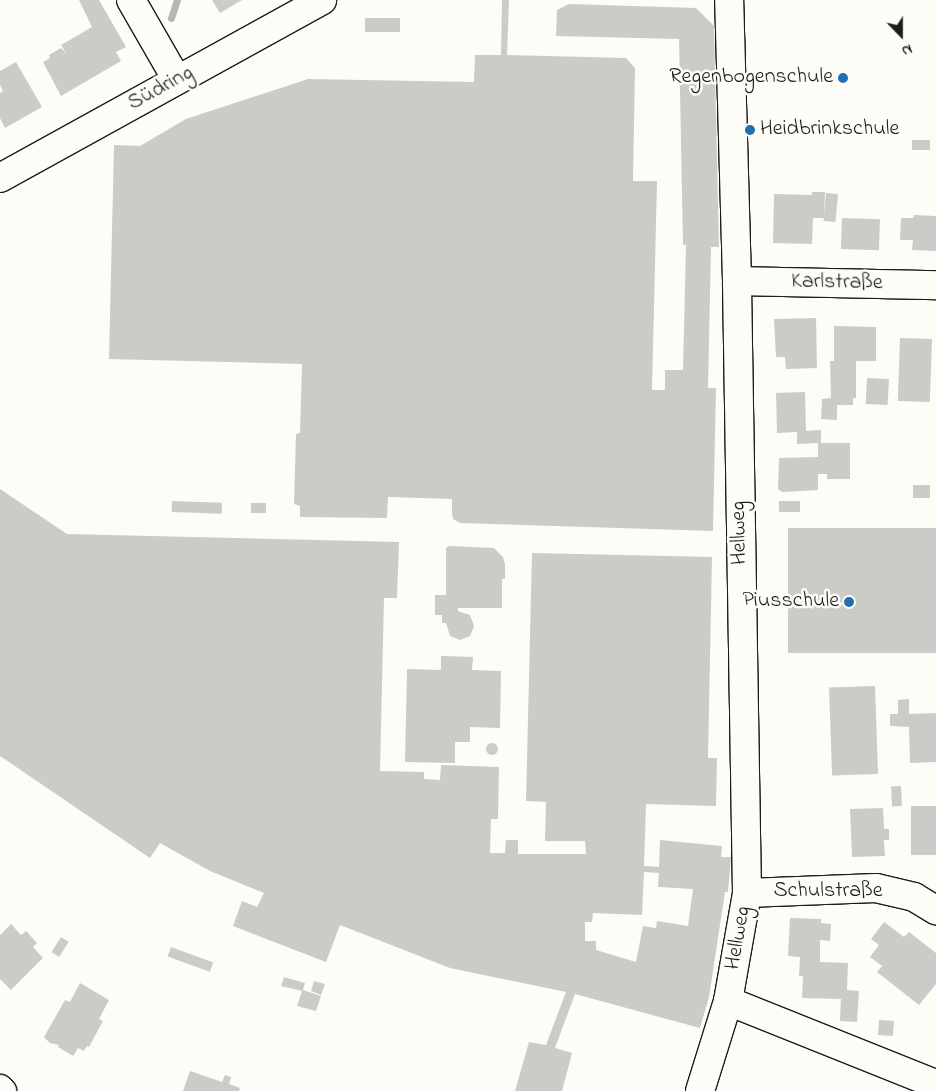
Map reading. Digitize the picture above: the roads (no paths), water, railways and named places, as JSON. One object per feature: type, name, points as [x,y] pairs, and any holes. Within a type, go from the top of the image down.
[{"type":"street","points":[[131,0],[177,80]]},
{"type":"street","name":"Südring","points":[[0,178],[322,0]]},
{"type":"street","name":"Hellweg","points":[[700,1091],[728,1001],[747,893],[738,281],[729,0]]},
{"type":"street","name":"Karlstraße","points":[[738,281],[936,285]]},
{"type":"street","name":"Schulstraße","points":[[747,893],[876,888],[914,897],[936,910]]},
{"type":"street","points":[[728,1001],[936,1084]]},
{"type":"waterway","points":[[171,18],[177,0]]},
{"type":"place","name":"Regenbogenschule","points":[[843,78]]},
{"type":"place","name":"Heidbrinkschule","points":[[750,130]]},
{"type":"place","name":"Piusschule","points":[[849,602]]}]
